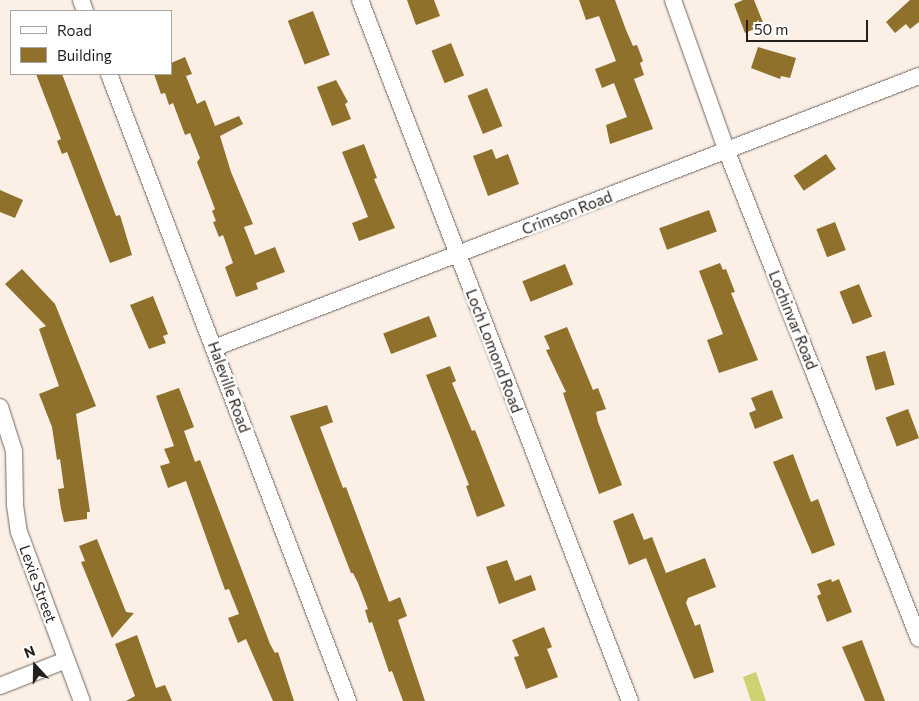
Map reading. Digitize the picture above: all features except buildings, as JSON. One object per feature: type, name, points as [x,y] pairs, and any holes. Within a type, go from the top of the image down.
[{"type":"street","name":"Loch Lomond Road","points":[[360,0],[630,701]]},
{"type":"street","name":"Lochinvar Road","points":[[673,0],[727,152],[919,639]]},
{"type":"street","name":"Haleville Road","points":[[109,75],[348,701]]},
{"type":"street","name":"Crimson Road","points":[[214,348],[727,152],[919,76]]},
{"type":"street","name":"Lexie Street","points":[[0,408],[14,452],[17,523],[82,701]]},
{"type":"street","points":[[0,686],[66,660]]},
{"type":"shaded area","points":[[756,672],[766,701],[751,701],[743,677]]}]
